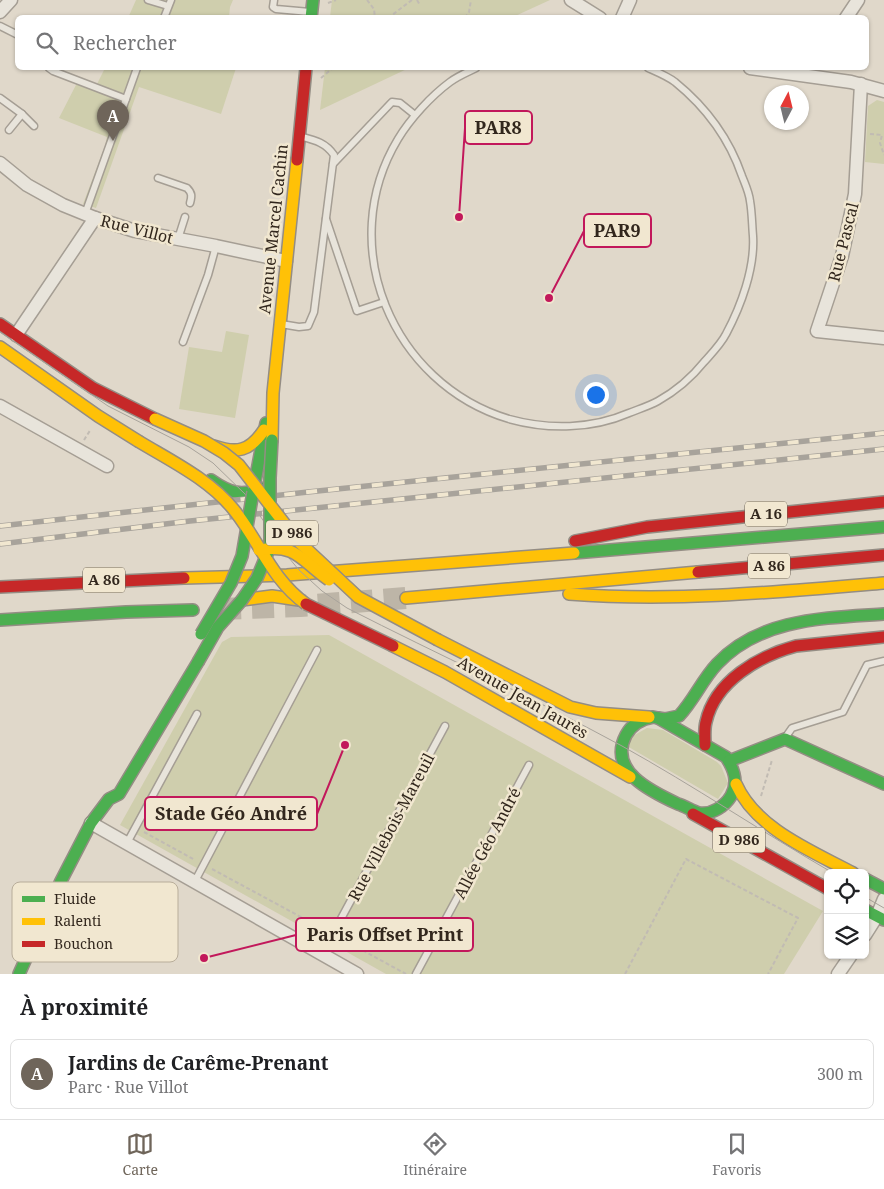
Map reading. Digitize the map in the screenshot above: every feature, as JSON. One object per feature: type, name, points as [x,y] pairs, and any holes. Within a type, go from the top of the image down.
[{"type":"main road","points":[[311,15],[312,0]]},
{"type":"main road","name":"Avenue Marcel Cachin","points":[[193,660],[231,583],[242,556],[247,529],[259,488],[280,324],[306,70]]},
{"type":"main road","name":"D 986","points":[[0,324],[92,388],[224,453],[259,488],[298,541],[358,597]]},
{"type":"main road","name":"D 986","points":[[0,347],[98,416],[211,488],[225,500],[247,529],[258,550],[279,578],[300,600]]},
{"type":"main road","points":[[207,443],[223,449],[239,450],[250,446],[265,436]]},
{"type":"main road","points":[[138,441],[187,464],[230,493],[238,494],[259,488]]},
{"type":"main road","name":"A 16","points":[[522,557],[584,539],[647,527],[884,502]]},
{"type":"main road","points":[[61,882],[91,822],[109,799],[111,790],[193,660],[218,627],[242,600],[257,578],[270,547],[271,506]]},
{"type":"main road","name":"A 86","points":[[0,587],[118,580],[287,575],[884,527]]},
{"type":"main road","points":[[242,556],[270,547],[291,549],[324,577],[358,597]]},
{"type":"main road","name":"A 86","points":[[406,598],[884,556]]},
{"type":"main road","points":[[536,587],[566,594],[626,599],[752,594],[884,583]]},
{"type":"main road","points":[[242,600],[272,596],[300,600]]},
{"type":"main road","name":"Avenue Jean Jaurès","points":[[358,597],[438,640],[570,706],[596,713],[655,717]]},
{"type":"main road","name":"Avenue Jean Jaurès","points":[[300,600],[445,672],[651,789]]},
{"type":"main road","name":"A 86","points":[[0,620],[126,612],[194,610]]},
{"type":"main road","points":[[635,780],[620,760],[619,752],[631,726],[644,718],[671,719],[679,716],[718,663],[735,647],[755,635],[781,625],[816,619],[884,614]]},
{"type":"main road","points":[[705,745],[706,721],[715,700],[729,682],[746,668],[770,655],[794,646],[884,637]]},
{"type":"main road","points":[[651,789],[700,813],[708,814],[719,810],[730,797],[736,784],[729,761],[655,717]]},
{"type":"main road","points":[[729,761],[781,741],[884,784]]},
{"type":"main road","name":"D 986","points":[[736,784],[741,795],[762,820],[777,831],[846,869]]},
{"type":"main road","name":"D 986","points":[[651,789],[824,887]]},
{"type":"main road","points":[[869,881],[884,890]]},
{"type":"main road","points":[[869,912],[881,918]]},
{"type":"main road","points":[[19,974],[24,962]]},
{"type":"street","points":[[0,12],[11,0]]},
{"type":"street","points":[[571,0],[595,15]]},
{"type":"street","points":[[623,15],[630,0]]},
{"type":"street","points":[[848,15],[858,0]]},
{"type":"street","points":[[780,70],[810,72],[884,91]]},
{"type":"street","name":"Rue Pascal","points":[[861,84],[855,194],[842,256],[816,331],[884,338]]},
{"type":"street","name":"Rue Villot","points":[[0,163],[27,185],[63,205],[90,216],[135,231],[286,261]]},
{"type":"street","points":[[16,335],[90,216]]},
{"type":"street","points":[[0,406],[107,466]]},
{"type":"street","points":[[91,822],[356,974]]},
{"type":"street","points":[[869,931],[881,918],[884,899]]},
{"type":"street","points":[[838,974],[848,959]]},
{"type":"lane","points":[[148,0],[169,3],[165,15]]},
{"type":"lane","points":[[274,0],[273,7],[276,9],[311,15]]},
{"type":"lane","points":[[0,26],[15,34]]},
{"type":"lane","points":[[52,70],[126,99]]},
{"type":"lane","points":[[90,216],[136,70]]},
{"type":"lane","points":[[472,70],[450,82],[415,115],[398,139],[385,166],[376,195],[372,225],[372,255],[378,285],[388,313],[402,340],[421,364],[443,384],[468,401],[495,414],[524,423],[554,426],[584,426],[614,420],[658,401],[696,373],[725,336],[745,292],[753,246],[750,198],[734,153],[708,113],[673,81],[652,70]]},
{"type":"lane","points":[[0,98],[22,114],[34,126]]},
{"type":"lane","points":[[333,164],[392,102],[400,103],[415,115]]},
{"type":"lane","points":[[8,130],[22,114]]},
{"type":"lane","points":[[280,324],[299,327],[308,326],[314,312],[334,155],[329,147],[317,140],[299,136]]},
{"type":"lane","points":[[158,178],[190,191],[192,197],[190,203]]},
{"type":"lane","points":[[178,239],[185,218]]},
{"type":"lane","points":[[325,218],[357,311],[384,302]]},
{"type":"lane","points":[[183,342],[208,275],[216,246]]},
{"type":"lane","points":[[194,881],[317,650]]},
{"type":"lane","points":[[781,741],[792,728],[842,712],[867,665],[884,661]]},
{"type":"lane","points":[[127,843],[198,714]]},
{"type":"lane","name":"Rue Villebois-Mareuil","points":[[322,954],[445,726]]},
{"type":"lane","name":"Allée Géo André","points":[[416,974],[529,765]]},
{"type":"path","points":[[326,4],[336,0]]},
{"type":"path","points":[[367,0],[374,9],[375,15]]},
{"type":"path","points":[[392,15],[412,0]]},
{"type":"path","points":[[417,0],[420,6]]},
{"type":"path","points":[[467,15],[471,0]]},
{"type":"path","points":[[319,80],[331,70]]},
{"type":"path","points":[[858,132],[882,135],[880,143],[884,155]]},
{"type":"path","points":[[78,449],[98,416]]},
{"type":"path","points":[[756,812],[781,741]]},
{"type":"path","points":[[136,827],[406,974]]},
{"type":"path","points":[[625,974],[686,859],[798,918],[768,974]]},
{"type":"green space","points":[[136,0],[233,0],[229,15],[129,15]]},
{"type":"green space","points":[[332,0],[550,0],[517,15],[330,15]]},
{"type":"green space","points":[[48,70],[56,70],[96,86],[104,70],[235,70],[221,114],[139,87],[96,208],[83,204],[107,137],[59,118],[77,83]]},
{"type":"green space","points":[[325,70],[405,70],[320,110]]},
{"type":"green space","points":[[877,100],[884,102],[884,164],[865,162],[868,106]]},
{"type":"green space","points":[[226,331],[249,335],[235,418],[179,409],[189,347],[222,352]]},
{"type":"green space","points":[[329,635],[823,911],[784,974],[386,974],[120,825],[222,642],[231,637]]},
{"type":"green space","points":[[647,728],[663,730],[721,766],[728,783],[718,799],[627,746],[631,737]]},
{"type":"tunnel","points":[[219,609],[300,606],[406,598]]},
{"type":"tram line","points":[[0,332],[108,406],[189,447],[213,463],[245,494],[299,570],[322,591],[347,608],[554,710],[622,746],[826,869]]},
{"type":"tram line","points":[[869,899],[884,908]]},
{"type":"railway","points":[[0,526],[308,492],[884,433]]},
{"type":"railway","points":[[0,544],[190,521],[884,449]]},
{"type":"traffic: fast","points":[[311,15],[313,0]]},
{"type":"traffic: fast","points":[[253,492],[266,423]]},
{"type":"traffic: fast","points":[[198,662],[218,627],[242,600],[257,578],[270,547],[272,440]]},
{"type":"traffic: fast","points":[[211,480],[231,491],[243,493],[265,488]]},
{"type":"traffic: fast","points":[[201,634],[231,583],[242,556],[253,492]]},
{"type":"traffic: fast","points":[[574,553],[884,527]]},
{"type":"traffic: fast","points":[[0,620],[193,610]]},
{"type":"traffic: fast","points":[[658,718],[665,719],[679,716],[717,664],[734,649],[753,637],[794,623],[817,619],[884,614]]},
{"type":"traffic: fast","points":[[61,882],[91,823],[109,799],[119,794],[198,662]]},
{"type":"traffic: fast","points":[[653,717],[658,718],[726,757],[733,771],[735,786],[731,796],[722,806],[709,813],[696,812],[656,793],[635,778],[627,769],[622,759],[622,748],[626,735],[637,723],[653,717]]},
{"type":"traffic: fast","points":[[729,761],[785,739],[884,784]]},
{"type":"traffic: fast","points":[[869,881],[884,889]]},
{"type":"traffic: fast","points":[[869,912],[884,920]]},
{"type":"traffic: fast","points":[[19,974],[24,962]]},
{"type":"traffic: slow","points":[[272,440],[273,393],[297,160]]},
{"type":"traffic: slow","points":[[0,347],[98,416],[138,441]]},
{"type":"traffic: slow","points":[[155,419],[204,441],[224,453],[239,465],[298,541],[358,597],[438,640]]},
{"type":"traffic: slow","points":[[214,446],[230,450],[242,449],[254,442],[264,430]]},
{"type":"traffic: slow","points":[[138,441],[189,471],[224,499],[243,522],[284,584],[306,604]]},
{"type":"traffic: slow","points":[[259,550],[272,548],[290,551],[305,560],[329,580]]},
{"type":"traffic: slow","points":[[184,578],[287,575],[574,553]]},
{"type":"traffic: slow","points":[[406,598],[698,572]]},
{"type":"traffic: slow","points":[[569,594],[648,597],[727,595],[884,583]]},
{"type":"traffic: slow","points":[[242,600],[272,596],[299,600]]},
{"type":"traffic: slow","points":[[438,640],[570,707],[596,713],[649,717]]},
{"type":"traffic: slow","points":[[393,646],[445,672],[630,777]]},
{"type":"traffic: slow","points":[[736,784],[745,800],[771,826],[803,847],[845,869]]},
{"type":"traffic: jam","points":[[297,160],[306,70]]},
{"type":"traffic: jam","points":[[0,324],[93,388],[155,419]]},
{"type":"traffic: jam","points":[[575,541],[647,527],[884,502]]},
{"type":"traffic: jam","points":[[698,572],[884,555]]},
{"type":"traffic: jam","points":[[0,587],[184,578]]},
{"type":"traffic: jam","points":[[306,604],[393,646]]},
{"type":"traffic: jam","points":[[705,745],[706,722],[711,707],[729,683],[754,664],[768,656],[796,646],[884,637]]},
{"type":"traffic: jam","points":[[693,814],[824,887]]},
{"type":"place","name":"Jardins de Carême-Prenant","points":[[113,141]]},
{"type":"place","name":"PAR8","points":[[459,217]]},
{"type":"place","name":"PAR9","points":[[549,298]]},
{"type":"place","name":"Stade Géo André","points":[[345,745]]},
{"type":"place","name":"Paris Offset Print","points":[[204,958]]}]
